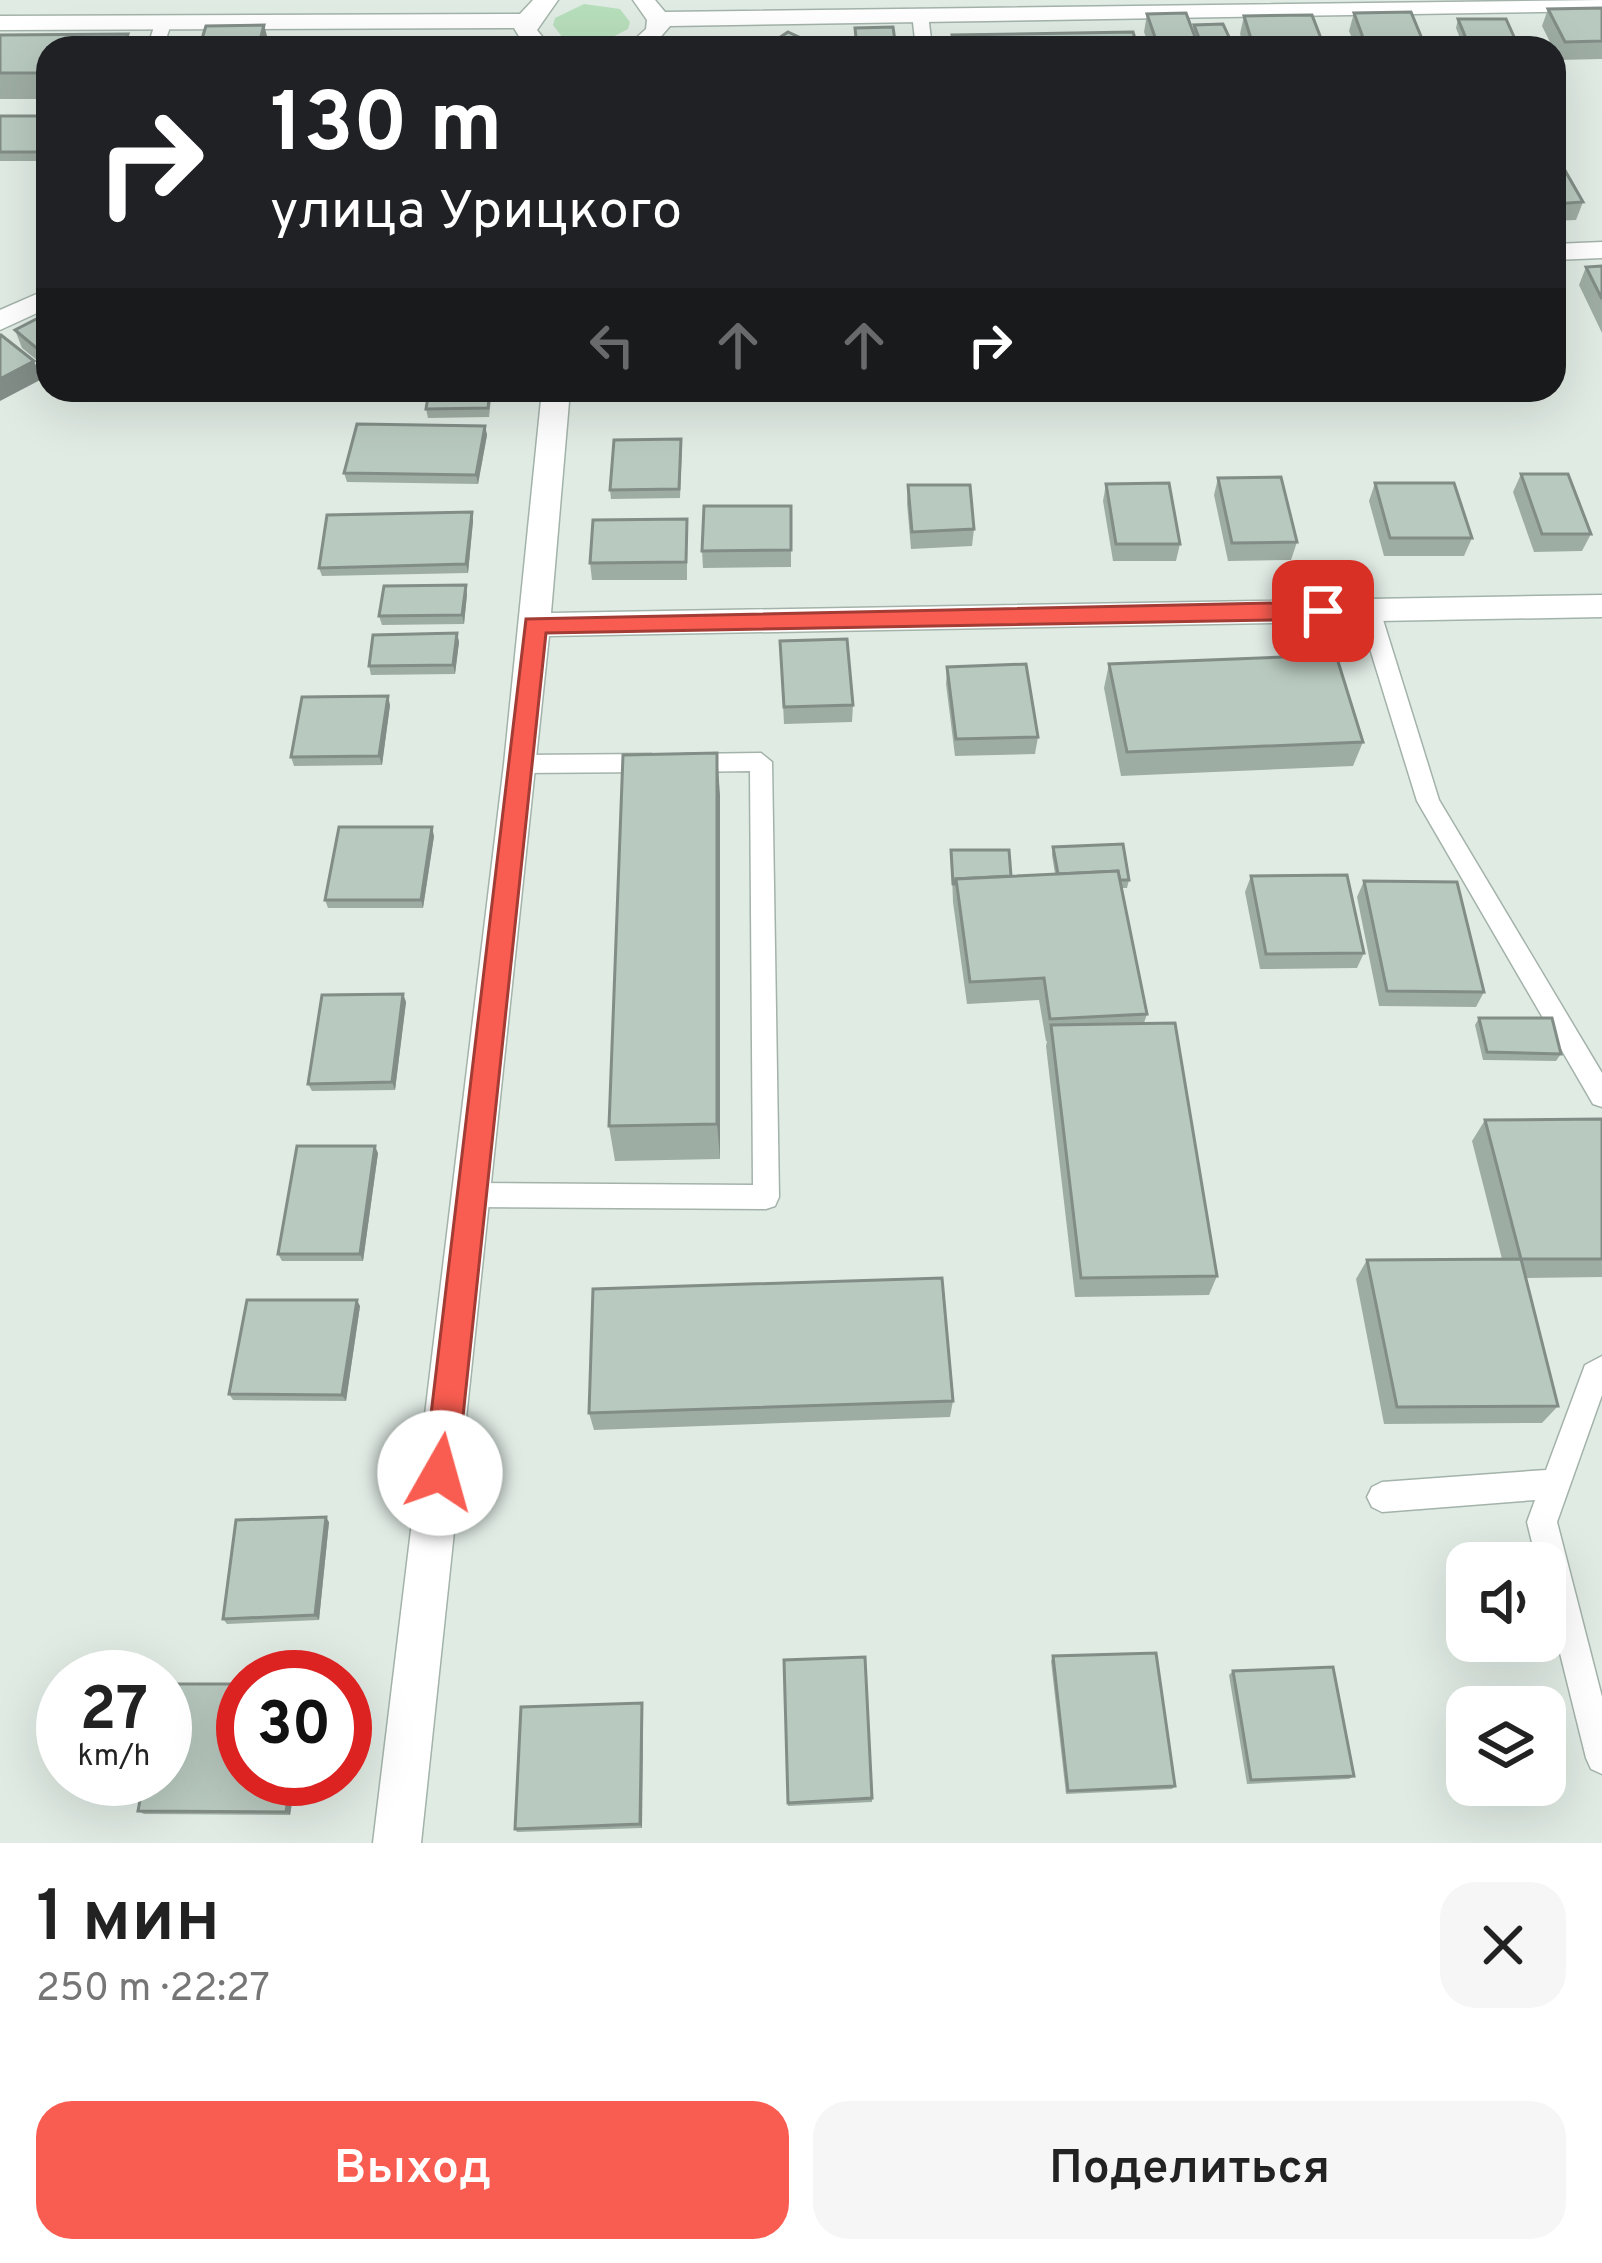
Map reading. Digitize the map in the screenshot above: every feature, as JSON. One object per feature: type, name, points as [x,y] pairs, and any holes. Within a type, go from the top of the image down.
[{"type":"street","points":[[529,36],[526,21],[546,0]]},
{"type":"street","points":[[651,36],[657,31],[651,9],[920,14],[1602,4]]},
{"type":"street","points":[[0,23],[526,21]]},
{"type":"street","points":[[1566,252],[1602,250]]},
{"type":"street","points":[[0,321],[36,303]]},
{"type":"street","points":[[397,1843],[521,764],[555,402]]},
{"type":"street","points":[[535,625],[1602,606]]},
{"type":"lane","points":[[920,14],[923,36]]},
{"type":"lane","points":[[159,36],[164,21]]},
{"type":"lane","points":[[1370,610],[1428,801],[1602,1096]]},
{"type":"lane","points":[[472,1195],[766,1197],[761,762],[521,764]]},
{"type":"lane","points":[[1602,1370],[1594,1375],[1542,1522],[1602,1758]]},
{"type":"lane","points":[[1382,1497],[1556,1484]]},
{"type":"green space","points":[[584,4],[620,9],[630,22],[628,29],[614,36],[561,36],[553,25],[555,18]]},
{"type":"building","points":[[1602,8],[1602,41],[1566,42],[1548,9]]},
{"type":"building","points":[[1411,12],[1421,36],[1362,36],[1354,13]]},
{"type":"building","points":[[1186,13],[1195,36],[1155,36],[1147,14]]},
{"type":"building","points":[[1312,15],[1320,36],[1250,36],[1244,16]]},
{"type":"building","points":[[1458,19],[1506,19],[1514,36],[1465,36]]},
{"type":"building","points":[[1223,24],[1228,36],[1198,36],[1194,25]]},
{"type":"building","points":[[264,25],[261,36],[203,36],[206,26]]},
{"type":"building","points":[[893,27],[894,36],[856,36],[855,28]]},
{"type":"building","points":[[1133,32],[1134,36],[952,36]]},
{"type":"building","points":[[128,34],[36,36],[36,73],[0,73],[0,35]]},
{"type":"building","points":[[0,116],[36,116],[36,152],[0,152]]},
{"type":"building","points":[[1566,172],[1583,202],[1566,203]]},
{"type":"building","points":[[1602,266],[1602,299],[1586,267]]},
{"type":"building","points":[[36,319],[36,348],[15,330]]},
{"type":"building","points":[[0,336],[34,361],[0,379]]},
{"type":"building","points":[[427,402],[489,402],[488,408],[426,409]]},
{"type":"building","points":[[357,424],[485,426],[476,475],[344,473]]},
{"type":"building","points":[[681,439],[679,489],[610,490],[614,440]]},
{"type":"building","points":[[1521,474],[1568,474],[1591,534],[1542,534]]},
{"type":"building","points":[[1281,477],[1297,542],[1232,543],[1218,478]]},
{"type":"building","points":[[1169,483],[1180,544],[1116,544],[1106,484]]},
{"type":"building","points":[[1375,483],[1454,483],[1472,538],[1390,538]]},
{"type":"building","points":[[908,485],[970,485],[974,529],[912,532]]},
{"type":"building","points":[[704,506],[791,506],[791,550],[702,551]]},
{"type":"building","points":[[472,512],[466,564],[319,568],[327,515]]},
{"type":"building","points":[[687,519],[686,562],[590,563],[593,520]]},
{"type":"building","points":[[466,585],[462,615],[379,616],[384,586]]},
{"type":"building","points":[[457,633],[453,665],[369,666],[373,635]]},
{"type":"building","points":[[847,639],[853,705],[784,707],[780,641]]},
{"type":"building","points":[[1336,655],[1363,742],[1127,752],[1109,664]]},
{"type":"building","points":[[1026,664],[1038,737],[956,739],[947,667]]},
{"type":"building","points":[[388,696],[379,756],[291,757],[302,697]]},
{"type":"building","points":[[717,753],[717,1124],[609,1126],[623,755]]},
{"type":"building","points":[[339,827],[432,827],[421,900],[325,900]]},
{"type":"building","points":[[1123,844],[1129,880],[1120,880],[1118,871],[1058,874],[1053,847]]},
{"type":"building","points":[[951,850],[1009,850],[1011,876],[956,879],[953,884]]},
{"type":"building","points":[[1118,871],[1147,1014],[1050,1019],[1044,978],[970,982],[956,879]]},
{"type":"building","points":[[1347,875],[1364,953],[1266,954],[1251,876]]},
{"type":"building","points":[[1364,881],[1457,882],[1484,992],[1387,991]]},
{"type":"building","points":[[403,994],[392,1082],[308,1084],[322,995]]},
{"type":"building","points":[[1479,1018],[1552,1018],[1561,1054],[1487,1052]]},
{"type":"building","points":[[1175,1023],[1217,1276],[1081,1278],[1051,1025]]},
{"type":"building","points":[[1602,1119],[1602,1259],[1521,1259],[1485,1120]]},
{"type":"building","points":[[297,1146],[375,1146],[360,1254],[278,1254]]},
{"type":"building","points":[[1521,1259],[1558,1406],[1397,1407],[1367,1260]]},
{"type":"building","points":[[942,1278],[953,1401],[589,1413],[593,1289]]},
{"type":"building","points":[[247,1300],[357,1300],[342,1395],[229,1394]]},
{"type":"building","points":[[326,1517],[315,1615],[223,1619],[236,1520]]},
{"type":"building","points":[[1156,1653],[1175,1786],[1068,1791],[1053,1656]]},
{"type":"building","points":[[865,1657],[872,1798],[788,1803],[784,1660]]},
{"type":"building","points":[[1333,1667],[1354,1776],[1251,1780],[1233,1671]]},
{"type":"building","points":[[192,1684],[216,1684],[216,1806],[287,1806],[286,1812],[138,1811],[139,1806],[192,1806]]},
{"type":"building","points":[[642,1703],[640,1824],[515,1829],[521,1707]]},
{"type":"route","points":[[440,1473],[535,625],[1323,611]]}]
